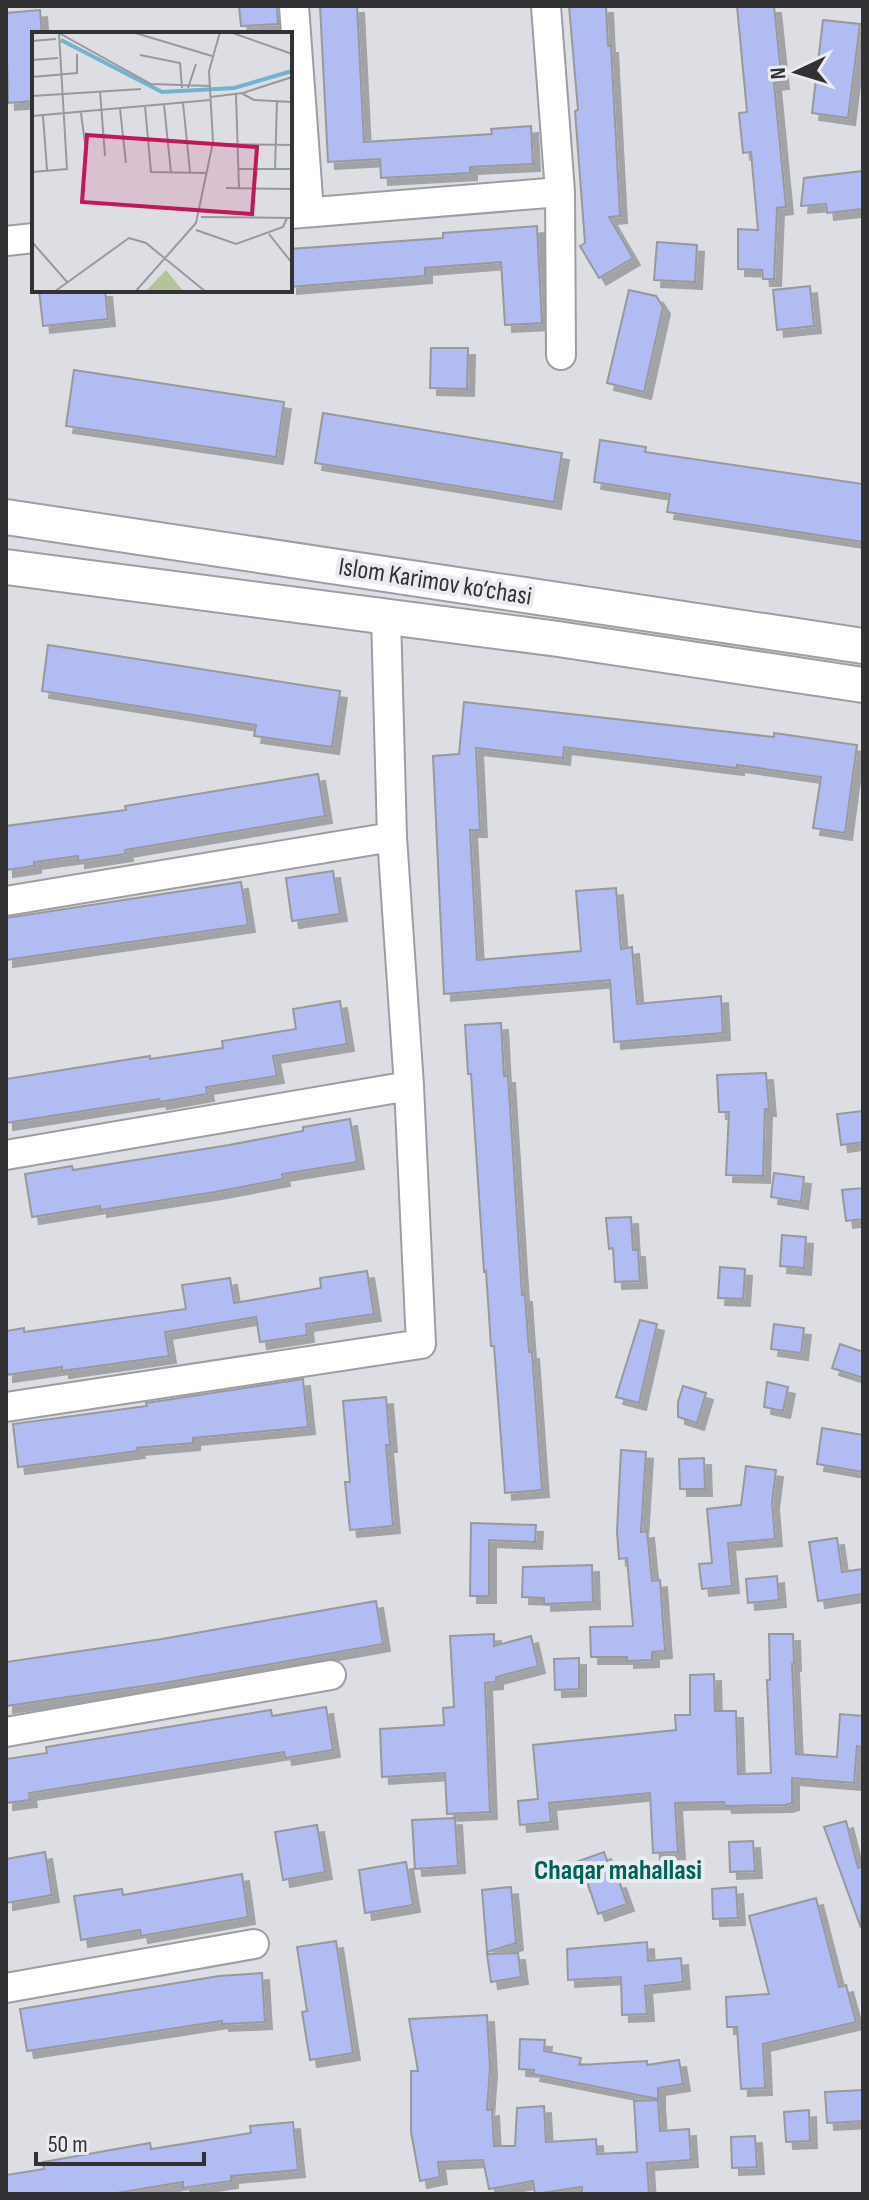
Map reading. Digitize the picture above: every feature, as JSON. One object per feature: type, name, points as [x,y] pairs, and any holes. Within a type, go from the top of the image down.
[{"type":"main road","name":"Islom Karimov ko‘chasi","points":[[6,517],[863,646]]},
{"type":"main road","name":"Islom Karimov ko‘chasi","points":[[6,567],[558,639],[863,685]]},
{"type":"street","points":[[294,6],[300,213],[560,192]]},
{"type":"street","points":[[546,6],[560,192],[561,355]]},
{"type":"street","points":[[6,241],[32,238]]},
{"type":"street","points":[[6,1407],[421,1344],[409,1086],[392,837],[386,616]]},
{"type":"street","points":[[6,901],[392,837]]},
{"type":"street","points":[[6,1155],[409,1086]]},
{"type":"street","points":[[6,1732],[331,1675]]},
{"type":"street","points":[[6,1988],[254,1944]]},
{"type":"building","points":[[239,6],[277,6],[278,24],[241,26]]},
{"type":"building","points":[[320,6],[357,6],[364,142],[492,134],[491,129],[531,126],[533,164],[470,167],[470,173],[381,178],[380,159],[328,162]]},
{"type":"building","points":[[569,6],[606,6],[608,46],[611,46],[620,216],[609,217],[633,258],[599,278],[580,246],[585,243]]},
{"type":"building","points":[[737,6],[774,6],[782,82],[774,83],[786,207],[777,208],[774,279],[763,279],[762,270],[738,269],[738,229],[758,230],[751,152],[743,153],[739,113],[747,112]]},
{"type":"building","points":[[40,10],[42,32],[32,32],[32,101],[8,103],[6,13]]},
{"type":"building","points":[[823,20],[860,24],[848,118],[812,113]]},
{"type":"building","points":[[863,171],[863,209],[827,213],[826,204],[801,206],[804,178]]},
{"type":"building","points":[[537,226],[542,323],[505,325],[501,262],[425,268],[425,276],[292,287],[292,249],[443,238],[443,233]]},
{"type":"building","points":[[657,242],[697,245],[695,282],[654,280]]},
{"type":"building","points":[[810,286],[814,326],[777,330],[773,290]]},
{"type":"building","points":[[629,290],[656,296],[663,307],[644,392],[607,383]]},
{"type":"building","points":[[39,292],[105,292],[108,319],[43,326]]},
{"type":"building","points":[[431,348],[468,348],[467,389],[430,388]]},
{"type":"building","points":[[74,370],[284,402],[276,457],[66,426]]},
{"type":"building","points":[[323,413],[562,453],[554,502],[315,463]]},
{"type":"building","points":[[600,440],[646,447],[645,452],[863,484],[863,542],[667,512],[670,494],[594,482]]},
{"type":"building","points":[[48,645],[340,691],[332,747],[254,736],[256,725],[42,691]]},
{"type":"building","points":[[464,702],[774,737],[774,733],[857,745],[845,833],[813,828],[821,777],[564,747],[563,758],[476,748],[480,830],[470,830],[477,960],[581,951],[576,891],[616,888],[621,949],[632,947],[637,1004],[721,996],[723,1033],[614,1042],[610,980],[444,994],[433,756],[459,754]]},
{"type":"building","points":[[318,774],[325,816],[125,850],[126,854],[78,861],[78,856],[34,862],[34,866],[6,870],[6,826],[126,810],[125,806]]},
{"type":"building","points":[[333,871],[340,914],[292,921],[286,878]]},
{"type":"building","points":[[241,882],[248,925],[6,960],[6,918]]},
{"type":"building","points":[[340,1001],[347,1044],[273,1056],[277,1076],[206,1087],[207,1094],[6,1123],[6,1079],[150,1056],[150,1059],[223,1048],[222,1041],[296,1029],[293,1009]]},
{"type":"building","points":[[501,1023],[504,1076],[508,1076],[522,1295],[525,1295],[529,1352],[532,1352],[542,1490],[505,1493],[465,1025]]},
{"type":"building","points":[[766,1073],[769,1109],[765,1109],[763,1176],[726,1175],[729,1112],[719,1112],[717,1075]]},
{"type":"building","points":[[862,1111],[863,1142],[841,1145],[837,1114]]},
{"type":"building","points":[[350,1119],[357,1162],[282,1174],[283,1179],[215,1192],[32,1217],[25,1174],[72,1166],[73,1170],[229,1145]]},
{"type":"building","points":[[774,1173],[804,1177],[801,1202],[771,1197]]},
{"type":"building","points":[[863,1188],[863,1219],[846,1221],[842,1190]]},
{"type":"building","points":[[631,1217],[633,1250],[638,1250],[640,1281],[615,1282],[613,1248],[609,1249],[606,1218]]},
{"type":"building","points":[[782,1235],[806,1237],[804,1268],[780,1266]]},
{"type":"building","points":[[720,1267],[745,1269],[743,1299],[718,1298]]},
{"type":"building","points":[[367,1271],[374,1314],[306,1324],[307,1335],[260,1342],[256,1317],[165,1332],[169,1356],[62,1371],[62,1367],[6,1375],[6,1331],[24,1328],[24,1332],[186,1309],[182,1285],[230,1278],[234,1303],[321,1288],[320,1278]]},
{"type":"building","points":[[640,1320],[657,1324],[639,1403],[616,1397]]},
{"type":"building","points":[[774,1324],[804,1328],[801,1353],[771,1349]]},
{"type":"building","points":[[840,1344],[863,1352],[863,1378],[832,1368]]},
{"type":"building","points":[[303,1379],[308,1427],[193,1438],[193,1443],[137,1448],[138,1451],[18,1467],[13,1424],[147,1406],[146,1403]]},
{"type":"building","points":[[767,1382],[788,1387],[783,1411],[764,1407]]},
{"type":"building","points":[[683,1386],[706,1393],[697,1423],[678,1417]]},
{"type":"building","points":[[386,1397],[390,1445],[386,1445],[393,1526],[350,1530],[345,1482],[350,1482],[343,1401]]},
{"type":"building","points":[[822,1428],[863,1435],[863,1472],[817,1464]]},
{"type":"building","points":[[621,1450],[646,1452],[641,1532],[647,1531],[652,1581],[660,1580],[665,1651],[652,1652],[652,1660],[591,1657],[590,1627],[633,1626],[627,1558],[619,1559],[617,1532]]},
{"type":"building","points":[[704,1458],[705,1489],[680,1489],[679,1459]]},
{"type":"building","points":[[746,1466],[776,1470],[772,1502],[775,1539],[728,1543],[732,1586],[702,1589],[699,1564],[712,1563],[707,1509],[741,1505]]},
{"type":"building","points":[[471,1523],[536,1525],[535,1542],[489,1540],[489,1596],[470,1596]]},
{"type":"building","points":[[837,1538],[842,1572],[863,1569],[863,1594],[818,1601],[809,1542]]},
{"type":"building","points":[[592,1565],[593,1602],[544,1604],[544,1598],[522,1597],[523,1567]]},
{"type":"building","points":[[777,1576],[779,1600],[748,1603],[746,1579]]},
{"type":"building","points":[[376,1601],[383,1644],[164,1683],[6,1706],[6,1662],[162,1639]]},
{"type":"building","points":[[494,1634],[494,1646],[531,1636],[538,1666],[496,1677],[496,1682],[485,1683],[490,1812],[447,1814],[445,1773],[382,1777],[380,1729],[444,1725],[443,1708],[454,1707],[450,1636]]},
{"type":"building","points":[[769,1634],[793,1634],[796,1754],[837,1757],[840,1714],[863,1716],[862,1747],[857,1746],[854,1783],[792,1778],[792,1803],[785,1805],[675,1803],[678,1852],[653,1853],[650,1793],[549,1803],[551,1822],[520,1825],[518,1801],[538,1799],[533,1745],[676,1730],[675,1715],[690,1715],[690,1675],[714,1674],[715,1711],[736,1711],[738,1774],[771,1773],[767,1680],[770,1680]]},
{"type":"building","points":[[579,1658],[579,1689],[555,1690],[554,1659]]},
{"type":"building","points":[[326,1707],[333,1750],[285,1758],[284,1752],[29,1793],[30,1800],[6,1803],[6,1759],[47,1753],[46,1747],[271,1710],[272,1716]]},
{"type":"building","points":[[455,1818],[458,1866],[415,1869],[412,1820]]},
{"type":"building","points":[[846,1821],[858,1868],[863,1866],[861,1928],[824,1827]]},
{"type":"building","points":[[317,1825],[325,1872],[283,1880],[275,1832]]},
{"type":"building","points":[[753,1841],[755,1871],[730,1872],[729,1842]]},
{"type":"building","points":[[45,1852],[52,1895],[6,1903],[6,1859]]},
{"type":"building","points":[[604,1852],[627,1904],[598,1914],[588,1884],[583,1885],[576,1862]]},
{"type":"building","points":[[406,1862],[413,1905],[365,1913],[359,1870]]},
{"type":"building","points":[[242,1874],[248,1917],[141,1936],[140,1930],[81,1940],[74,1896],[122,1889],[123,1895]]},
{"type":"building","points":[[511,1887],[516,1943],[487,1952],[482,1890]]},
{"type":"building","points":[[736,1887],[738,1918],[713,1919],[712,1889]]},
{"type":"building","points":[[816,1898],[839,1987],[846,1985],[856,2022],[763,2044],[765,2088],[741,2089],[737,2027],[727,2027],[726,1997],[769,1994],[749,1916]]},
{"type":"building","points":[[336,1941],[353,2053],[310,2060],[302,2012],[307,2011],[297,1947]]},
{"type":"building","points":[[647,1942],[648,1961],[681,1958],[683,1982],[645,1986],[647,2014],[622,2015],[621,1977],[568,1980],[567,1949]]},
{"type":"building","points":[[518,1953],[521,1977],[491,1982],[487,1954]]},
{"type":"building","points":[[262,1973],[265,2022],[222,2024],[222,2021],[27,2051],[20,2009],[219,1976]]},
{"type":"building","points":[[487,2015],[490,2068],[487,2110],[492,2109],[494,2146],[515,2146],[517,2108],[544,2106],[546,2142],[596,2139],[597,2154],[637,2152],[634,2101],[658,2100],[660,2131],[689,2129],[691,2160],[647,2163],[649,2194],[582,2194],[582,2187],[535,2194],[533,2181],[489,2189],[483,2160],[438,2162],[440,2177],[420,2181],[411,2132],[411,2071],[418,2071],[409,2019]]},
{"type":"building","points":[[520,2039],[545,2040],[544,2051],[581,2058],[579,2065],[647,2061],[647,2065],[679,2060],[683,2084],[658,2088],[658,2099],[533,2074],[534,2070],[519,2069]]},
{"type":"building","points":[[863,2090],[863,2121],[827,2123],[825,2092]]},
{"type":"building","points":[[809,2110],[810,2141],[786,2142],[784,2112]]},
{"type":"building","points":[[293,2122],[298,2170],[231,2176],[231,2181],[183,2188],[183,2182],[111,2194],[6,2194],[6,2175],[44,2169],[43,2162],[150,2143],[151,2149],[251,2133],[250,2126]]},
{"type":"building","points":[[755,2136],[757,2167],[732,2168],[731,2137]]},
{"type":"district","name":"Chaqar mahallasi","points":[[618,1870]]}]
